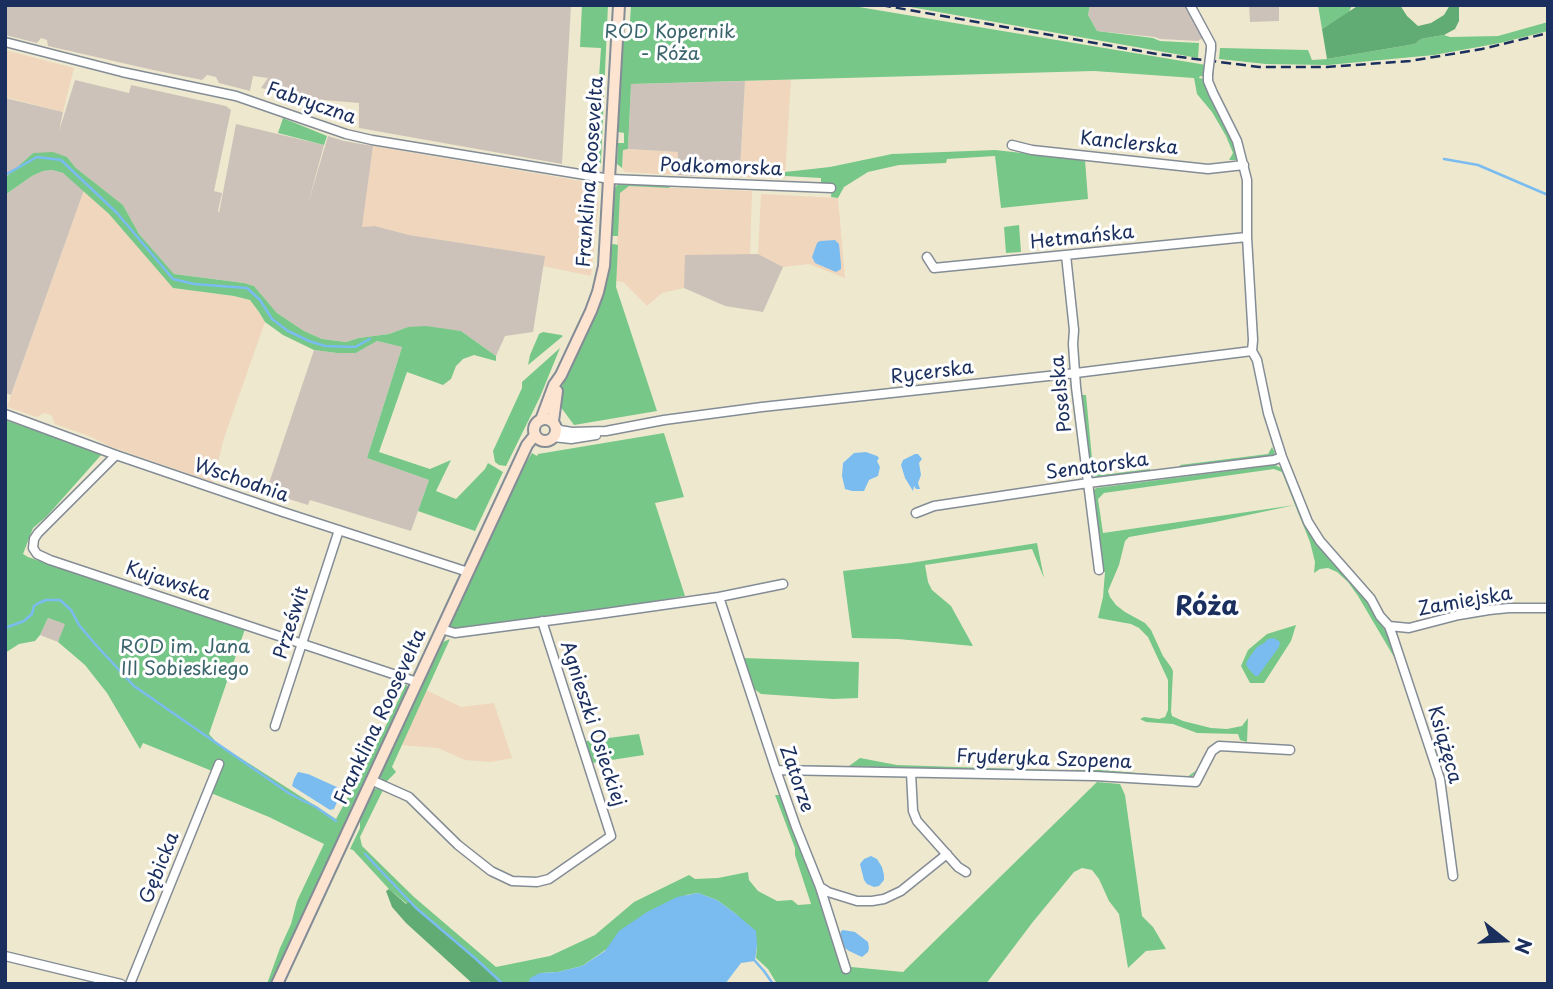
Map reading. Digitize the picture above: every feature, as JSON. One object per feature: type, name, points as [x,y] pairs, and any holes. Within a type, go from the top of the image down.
[{"type":"street","name":"Franklina Roosevelta","points":[[276,984],[527,445],[547,430],[561,375],[598,292],[606,249],[619,5]]},
{"type":"street","points":[[1190,5],[1211,44],[1208,81],[1237,141],[1247,180],[1252,351]]},
{"type":"street","name":"Fabryczna","points":[[5,42],[122,72],[236,96],[346,134],[610,179]]},
{"type":"street","name":"Kanclerska","points":[[1012,145],[1032,150],[1208,169],[1244,165]]},
{"type":"street","name":"Podkomorska","points":[[610,179],[831,188]]},
{"type":"street","name":"Hetmańska","points":[[928,257],[934,268],[1247,237]]},
{"type":"street","name":"Poselska","points":[[1066,255],[1074,330],[1076,387],[1099,570]]},
{"type":"street","name":"Książęca","points":[[1252,351],[1257,360],[1268,413],[1282,457],[1303,511],[1314,533],[1361,586],[1389,626],[1440,779],[1453,876]]},
{"type":"street","name":"Rycerska","points":[[547,430],[579,439],[664,420],[1252,351]]},
{"type":"street","name":"Wschodnia","points":[[5,414],[116,455],[468,572]]},
{"type":"street","name":"Kujawska","points":[[116,455],[38,533],[33,548],[37,554],[417,682]]},
{"type":"street","name":"Senatorska","points":[[916,513],[934,506],[1282,457]]},
{"type":"street","name":"Prześwit","points":[[275,726],[339,530]]},
{"type":"street","points":[[442,629],[455,633],[719,597],[783,584]]},
{"type":"street","name":"Zatorze","points":[[719,597],[846,969]]},
{"type":"street","name":"Zamiejska","points":[[1389,626],[1409,628],[1489,610],[1548,608]]},
{"type":"street","name":"Agnieszki Osieckiej","points":[[371,780],[409,797],[458,845],[491,871],[512,881],[537,882],[549,879],[611,836],[542,621]]},
{"type":"street","name":"Fryderyka Szopena","points":[[776,770],[1095,776],[1196,782],[1212,751],[1219,746],[1290,750]]},
{"type":"street","name":"Gębicka","points":[[130,984],[219,764]]},
{"type":"street","points":[[911,773],[913,811],[917,821],[958,867],[966,872]]},
{"type":"street","points":[[820,887],[857,901],[884,899],[901,891],[947,854]]},
{"type":"street","points":[[5,956],[121,984]]},
{"type":"shaded area","points":[[5,5],[571,5],[562,164],[359,128],[359,103],[312,99],[261,88],[268,78],[253,76],[250,91],[219,83],[216,77],[207,75],[202,80],[48,46],[47,40],[41,38],[37,43],[5,35]]},
{"type":"shaded area","points":[[1090,5],[1186,5],[1203,38],[1198,41],[1160,39],[1097,31],[1088,15]]},
{"type":"shaded area","points":[[1249,5],[1279,5],[1279,21],[1250,22]]},
{"type":"shaded area","points":[[5,50],[74,68],[63,112],[5,97]]},
{"type":"shaded area","points":[[791,79],[785,178],[740,177],[745,81]]},
{"type":"shaded area","points":[[75,80],[129,93],[131,85],[226,106],[231,110],[214,191],[222,193],[219,213],[236,124],[324,145],[308,204],[328,136],[373,146],[362,227],[375,226],[409,235],[545,256],[533,332],[505,336],[496,356],[461,331],[408,327],[389,334],[346,342],[322,339],[277,313],[254,286],[174,274],[139,234],[123,205],[76,168],[67,157],[33,153],[5,178],[5,98],[63,112],[59,131]]},
{"type":"shaded area","points":[[745,81],[740,171],[697,169],[696,176],[677,175],[678,152],[628,149],[631,84]]},
{"type":"shaded area","points":[[373,146],[581,181],[599,202],[591,276],[543,266],[544,256],[409,235],[375,226],[361,228]]},
{"type":"shaded area","points":[[623,149],[678,152],[677,175],[625,172],[622,168]]},
{"type":"shaded area","points":[[52,170],[63,173],[84,190],[11,395],[5,393],[5,195],[32,176]]},
{"type":"shaded area","points":[[629,186],[752,191],[750,255],[686,255],[684,288],[662,293],[647,306],[623,282],[616,281],[619,193]]},
{"type":"shaded area","points":[[84,190],[109,214],[173,288],[250,300],[265,322],[224,438],[213,482],[55,424],[52,416],[48,414],[37,417],[7,407]]},
{"type":"shaded area","points":[[761,194],[838,198],[845,278],[809,264],[783,267],[758,254]]},
{"type":"shaded area","points":[[758,254],[783,267],[763,312],[725,306],[684,288],[685,255]]},
{"type":"shaded area","points":[[377,341],[402,347],[367,458],[429,480],[411,531],[310,500],[308,505],[266,492],[314,350],[356,353]]},
{"type":"shaded area","points":[[48,618],[66,624],[58,642],[40,635]]},
{"type":"shaded area","points":[[426,690],[461,707],[494,703],[512,758],[491,762],[465,760],[438,748],[401,745]]},
{"type":"green space","points":[[582,5],[608,5],[601,163],[592,169],[580,165],[594,151],[601,48],[580,47]]},
{"type":"green space","name":"ROD Kopernik - Róża","points":[[631,5],[847,5],[1206,65],[1205,77],[1199,78],[1204,79],[1235,142],[1238,159],[1229,160],[1233,153],[1226,136],[1212,112],[1197,94],[1194,78],[1094,71],[631,84],[628,149],[623,150],[622,168],[617,164],[618,143],[624,143],[624,133],[618,132],[623,37],[629,37]]},
{"type":"green space","points":[[899,5],[1090,5],[1088,15],[1097,31],[1160,41],[1199,43],[1198,58]]},
{"type":"green space","points":[[1318,5],[1352,5],[1349,12],[1322,29]]},
{"type":"green space","points":[[1359,5],[1400,5],[1418,26],[1431,23],[1444,15],[1452,5],[1459,7],[1459,21],[1455,29],[1444,35],[1421,39],[1415,44],[1327,59],[1322,29]]},
{"type":"green space","points":[[1548,22],[1548,31],[1434,55],[1328,65],[1266,64],[1219,59],[1220,48],[1308,50],[1312,60],[1327,59],[1415,44],[1421,39],[1444,35],[1498,36]]},
{"type":"green space","points":[[283,118],[327,136],[324,145],[278,133]]},
{"type":"green space","points":[[995,150],[1085,160],[1088,199],[1001,208],[995,156],[947,159],[946,163],[899,165],[868,172],[844,187],[838,198],[831,197],[832,185],[821,185],[821,178],[785,176],[785,172],[830,167],[892,154]]},
{"type":"green space","points":[[53,152],[67,157],[76,168],[123,205],[139,234],[174,274],[254,286],[277,313],[322,339],[346,342],[389,334],[408,327],[426,326],[461,331],[496,356],[496,361],[474,355],[463,359],[456,366],[451,379],[443,385],[407,372],[379,452],[430,469],[451,460],[436,491],[456,499],[488,463],[503,472],[475,531],[418,511],[429,480],[367,458],[402,347],[377,341],[356,353],[314,350],[283,335],[265,322],[250,300],[173,288],[109,214],[63,173],[43,171],[5,195],[5,178],[33,153]]},
{"type":"green space","points":[[617,185],[667,185],[670,188],[629,186],[620,193],[618,236],[613,236],[613,191]]},
{"type":"green space","points":[[1019,225],[1021,252],[1006,253],[1004,227]]},
{"type":"green space","points":[[610,245],[618,245],[616,287],[657,411],[574,425],[560,406],[562,401],[556,399],[600,303]]},
{"type":"green space","points":[[543,332],[563,336],[528,365],[539,334]]},
{"type":"green space","points":[[560,348],[540,397],[506,466],[499,465],[495,462],[493,451],[522,388],[522,382]]},
{"type":"green space","points":[[1080,395],[1086,395],[1093,469],[1101,475],[1150,469],[1150,472],[1103,478],[1093,476]]},
{"type":"green space","name":"ROD im. Jana III Sobieskiego","points":[[5,420],[102,454],[33,528],[23,554],[245,629],[209,734],[217,743],[336,819],[406,684],[409,689],[270,984],[267,984],[291,924],[297,901],[324,844],[211,793],[224,764],[216,761],[212,771],[143,743],[140,749],[107,693],[85,665],[58,642],[65,624],[48,618],[35,641],[19,644],[5,653]]},
{"type":"green space","points":[[664,433],[684,497],[655,503],[685,596],[454,630],[449,625],[532,453],[537,456]]},
{"type":"green space","points":[[1272,447],[1275,453],[1273,456],[1180,469],[1180,465],[1268,454]]},
{"type":"green space","points":[[1275,465],[1283,469],[1309,531],[1322,551],[1355,584],[1392,641],[1442,785],[1439,793],[1402,673],[1394,657],[1348,582],[1328,568],[1314,573],[1315,562],[1310,542],[1295,505],[1129,537],[1125,541],[1108,591],[1116,605],[1145,623],[1151,630],[1171,667],[1172,716],[1211,728],[1227,729],[1242,726],[1248,718],[1247,742],[1240,740],[1238,734],[1197,733],[1173,724],[1140,719],[1165,717],[1168,710],[1168,680],[1148,637],[1139,628],[1098,618],[1105,572],[1102,571],[1093,491],[1096,488]],"holes":[[[1274,469],[1282,472],[1295,505],[1103,533],[1098,499],[1104,493]]]},
{"type":"green space","points":[[1037,543],[1044,578],[1032,549],[925,565],[932,590],[951,606],[973,646],[852,638],[843,571]]},
{"type":"green space","points":[[1296,625],[1291,641],[1264,683],[1250,683],[1241,666],[1248,650],[1267,634]]},
{"type":"green space","points":[[450,639],[392,767],[396,772],[386,782],[381,780],[380,774],[443,642]]},
{"type":"green space","points":[[743,658],[859,662],[858,698],[761,694],[753,688]]},
{"type":"green space","points":[[639,734],[644,755],[592,763],[586,741]]},
{"type":"green space","points":[[860,758],[897,765],[1101,770],[1187,777],[1197,770],[1190,779],[783,765],[849,766]]},
{"type":"green space","points":[[1097,782],[1120,784],[1125,795],[1142,916],[1153,927],[1166,949],[1146,951],[1128,968],[1119,914],[1092,870],[1082,868],[1074,872],[986,984],[777,984],[768,969],[756,958],[757,945],[736,914],[717,900],[698,893],[686,895],[582,966],[540,973],[528,984],[503,984],[410,901],[407,904],[389,889],[350,849],[360,828],[360,815],[372,791],[377,788],[383,790],[360,837],[362,846],[414,897],[496,967],[550,956],[595,935],[634,902],[689,875],[695,879],[718,878],[748,872],[749,880],[758,891],[777,901],[792,900],[798,905],[811,904],[795,848],[775,795],[781,795],[841,966],[903,972]]},
{"type":"green space","points":[[389,889],[406,904],[410,901],[503,984],[473,984],[406,923],[392,907],[386,891]]},
{"type":"water","points":[[835,240],[839,244],[841,264],[841,269],[836,272],[815,263],[812,257],[817,243]]},
{"type":"water","points":[[866,452],[879,458],[878,476],[869,480],[864,491],[845,489],[843,463],[854,453]]},
{"type":"water","points":[[915,454],[922,459],[919,463],[920,489],[914,486],[913,491],[901,465],[903,460]]},
{"type":"water","points":[[1274,638],[1280,642],[1279,647],[1258,676],[1255,676],[1246,664],[1248,659],[1257,647]]},
{"type":"water","points":[[298,772],[339,788],[340,795],[334,809],[330,810],[292,786]]},
{"type":"water","points":[[871,856],[877,859],[884,875],[879,886],[874,887],[864,880],[860,864]]},
{"type":"water","points":[[698,893],[717,900],[756,931],[755,961],[741,963],[725,984],[528,984],[530,978],[540,973],[582,966],[605,951],[619,931],[647,912],[677,897]]},
{"type":"water","points":[[843,930],[855,932],[868,942],[868,952],[862,957],[845,948],[840,935]]},
{"type":"waterway","points":[[5,175],[37,157],[61,160],[117,213],[173,279],[194,284],[247,288],[260,300],[272,319],[288,331],[325,346],[355,347],[370,339]]},
{"type":"waterway","points":[[1444,159],[1478,165],[1548,195]]},
{"type":"waterway","points":[[5,628],[24,621],[39,603],[60,600],[71,610],[79,625],[95,644],[134,686],[290,794],[336,821]]},
{"type":"waterway","points":[[365,854],[416,908],[503,984]]},
{"type":"waterway","points":[[755,961],[773,984]]},
{"type":"railway","points":[[881,5],[1157,54],[1259,67],[1327,67],[1410,61],[1482,49],[1548,33]]},
{"type":"district","name":"Róża","points":[[1207,608]]}]
